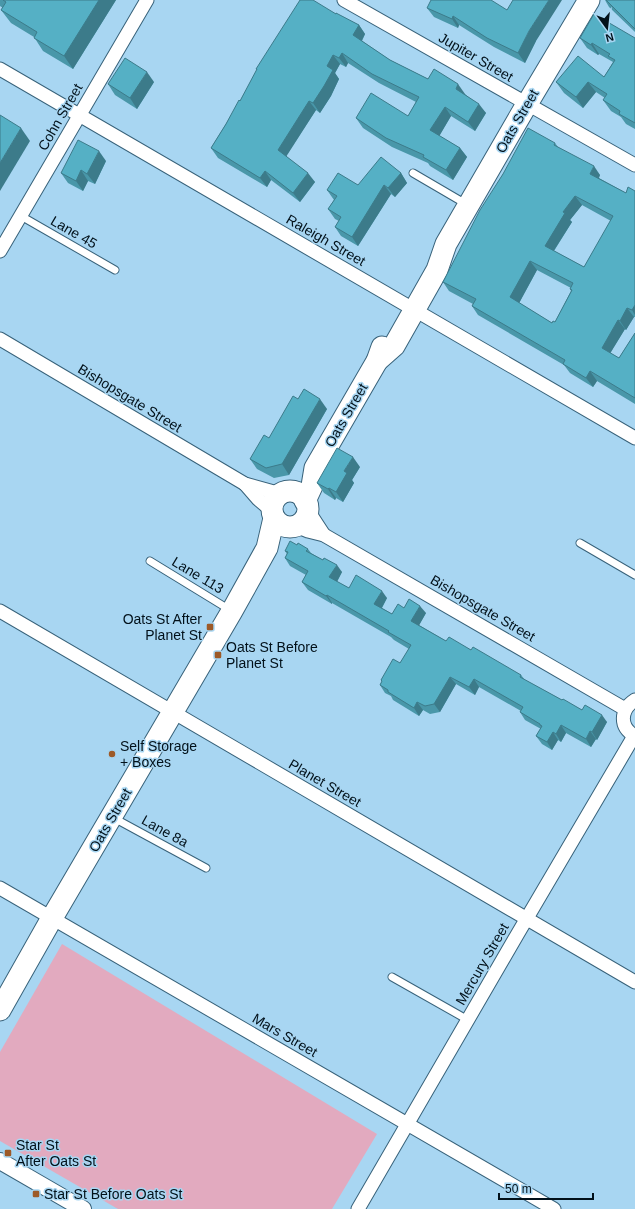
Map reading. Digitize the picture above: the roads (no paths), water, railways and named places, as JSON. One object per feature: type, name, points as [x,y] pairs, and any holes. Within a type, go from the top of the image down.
[{"type":"main road","name":"Oats Street","points":[[0,1010],[290,510],[302,479],[315,468],[377,361],[386,336],[437,270],[446,244],[589,0]]},
{"type":"street","name":"Cohn Street","points":[[0,251],[147,0]]},
{"type":"street","name":"Jupiter Street","points":[[344,0],[635,165]]},
{"type":"street","name":"Raleigh Street","points":[[0,69],[635,438]]},
{"type":"street","name":"Bishopsgate Street","points":[[0,338],[290,510],[324,535],[630,705]]},
{"type":"street","name":"Bishopsgate Street","points":[[244,484],[258,499],[290,510],[308,531],[324,535]]},
{"type":"street","name":"Planet Street","points":[[0,612],[635,982]]},
{"type":"street","points":[[630,705],[623,715],[623,721],[629,732],[635,736]]},
{"type":"street","name":"Mercury Street","points":[[358,1209],[635,736]]},
{"type":"street","name":"Mars Street","points":[[0,888],[554,1209]]},
{"type":"street","points":[[0,1161],[83,1209]]},
{"type":"lane","points":[[413,173],[468,205]]},
{"type":"lane","name":"Lane 45","points":[[21,216],[115,270]]},
{"type":"lane","points":[[580,543],[635,575]]},
{"type":"lane","name":"Lane 113","points":[[150,561],[232,611]]},
{"type":"lane","name":"Lane 8a","points":[[112,817],[206,868]]},
{"type":"lane","points":[[392,977],[468,1020]]},
{"type":"place","name":"Oats St After Planet St","points":[[210,627]]},
{"type":"place","name":"Oats St Before Planet St","points":[[218,655]]},
{"type":"place","name":"Self Storage + Boxes","points":[[112,754]]},
{"type":"place","name":"Star St After Oats St","points":[[8,1153]]},
{"type":"place","name":"Star St Before Oats St","points":[[36,1194]]}]
